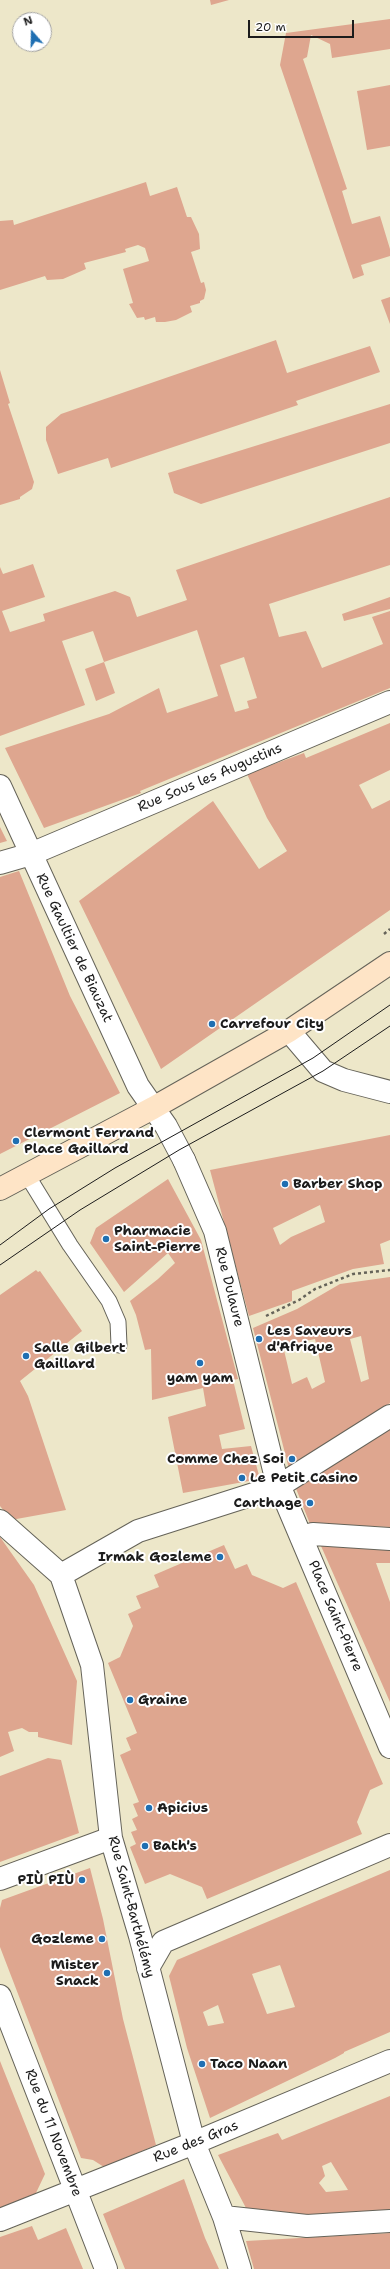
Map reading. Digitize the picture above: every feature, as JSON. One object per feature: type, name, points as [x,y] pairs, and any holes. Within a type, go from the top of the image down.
[{"type":"main road","points":[[0,1189],[152,1108],[289,1031],[390,963]]},
{"type":"street","name":"Rue Sous les Augustins","points":[[0,863],[31,854],[390,702]]},
{"type":"street","name":"Rue Gaultier de Biauzat","points":[[0,786],[138,1086],[152,1108]]},
{"type":"street","points":[[289,1031],[324,1071],[344,1080],[390,1092]]},
{"type":"street","name":"Rue Dulaure","points":[[152,1108],[166,1126],[184,1160],[215,1231],[278,1482]]},
{"type":"street","points":[[0,1522],[60,1575],[138,1531],[278,1482],[390,1416]]},
{"type":"street","name":"Place Saint-Pierre","points":[[278,1482],[390,1747]]},
{"type":"street","points":[[301,1537],[313,1534],[390,1539]]},
{"type":"street","name":"Rue Saint-Barthélémy","points":[[60,1575],[92,1665],[111,1838],[148,1968],[194,2144],[224,2217],[240,2269]]},
{"type":"street","points":[[0,1879],[111,1838]]},
{"type":"street","points":[[148,1968],[163,1942],[390,1845]]},
{"type":"street","name":"Rue du 11 Novembre","points":[[0,1996],[106,2269]]},
{"type":"street","name":"Rue des Gras","points":[[0,2220],[75,2189],[194,2144],[390,2061]]},
{"type":"street","points":[[224,2217],[307,2226],[390,2221]]},
{"type":"lane","points":[[27,1175],[70,1245],[109,1301],[118,1322],[119,1345]]},
{"type":"path","points":[[239,1326],[267,1316],[299,1300],[314,1289],[353,1274],[390,1270]]},
{"type":"building","points":[[210,0],[229,0],[211,5]]},
{"type":"building","points":[[390,19],[390,49],[332,58],[330,44],[311,35],[307,57],[303,59],[347,189],[342,191],[352,224],[380,216],[390,249],[390,256],[361,265],[364,275],[353,279],[280,65],[286,33]]},
{"type":"building","points":[[390,85],[390,146],[367,150],[357,91]]},
{"type":"building","points":[[146,182],[150,196],[177,187],[187,217],[191,217],[199,234],[200,249],[191,252],[201,283],[204,282],[206,290],[204,299],[200,301],[200,303],[190,306],[192,312],[176,320],[165,322],[156,322],[155,317],[145,320],[144,317],[137,318],[129,304],[133,303],[123,269],[149,261],[145,248],[138,245],[125,249],[126,252],[84,263],[86,269],[63,279],[47,280],[45,276],[0,290],[0,221],[13,220],[14,225]]},
{"type":"building","points":[[390,297],[390,324],[381,300]]},
{"type":"building","points":[[276,340],[287,373],[370,346],[380,372],[296,401],[298,405],[111,468],[108,458],[58,474],[46,440],[46,427],[61,414]]},
{"type":"building","points":[[0,370],[10,403],[8,404],[34,482],[32,489],[20,497],[20,499],[0,505]]},
{"type":"building","points":[[390,404],[390,443],[201,504],[174,493],[168,473]]},
{"type":"building","points":[[390,497],[390,565],[269,604],[279,637],[306,631],[322,668],[383,644],[372,617],[390,611],[390,688],[140,791],[141,793],[44,828],[5,748],[109,714],[159,688],[167,713],[218,696],[197,630],[104,662],[93,631],[62,641],[85,705],[0,736],[0,567],[3,574],[33,564],[45,597],[2,611],[10,632],[45,621],[43,614],[115,591],[130,597],[137,617],[187,600],[176,570]],"holes":[[[244,657],[257,698],[247,701],[249,708],[235,712],[220,665]]]},
{"type":"building","points":[[390,597],[390,609],[344,621],[342,614]]},
{"type":"building","points":[[104,662],[115,693],[96,701],[85,669]]},
{"type":"building","points":[[390,723],[390,770],[359,785],[372,809],[390,800],[390,910],[161,1069],[79,901],[213,801],[259,869],[287,851],[267,818],[247,774],[304,753],[306,758]]},
{"type":"building","points":[[0,827],[7,841],[0,843]]},
{"type":"building","points":[[19,871],[70,996],[120,1093],[0,1154],[0,877]]},
{"type":"building","points":[[390,1135],[390,1240],[380,1244],[384,1264],[353,1269],[292,1291],[292,1301],[249,1316],[210,1170]],"holes":[[[320,1205],[325,1222],[291,1237],[280,1245],[273,1228]]]},
{"type":"building","points":[[168,1179],[201,1240],[238,1379],[233,1380],[245,1429],[219,1435],[222,1449],[251,1446],[260,1479],[183,1493],[168,1417],[206,1406],[203,1388],[152,1400],[151,1349],[145,1350],[136,1315],[130,1301],[158,1279],[175,1263],[168,1253],[124,1292],[90,1243],[96,1228]]},
{"type":"building","name":"Salle Gilbert Gaillard","points":[[36,1270],[38,1272],[40,1271],[82,1331],[20,1381],[28,1396],[66,1510],[11,1520],[0,1506],[0,1295]]},
{"type":"building","points":[[390,1277],[390,1403],[289,1469],[253,1328],[297,1309],[340,1284]],"holes":[[[361,1336],[369,1379],[361,1382],[350,1339]],[[315,1339],[325,1382],[312,1389],[307,1377],[292,1384],[283,1346]]]},
{"type":"building","points":[[390,1427],[390,1527],[310,1524],[295,1486]]},
{"type":"building","points":[[0,1537],[34,1585],[77,1681],[72,1745],[38,1737],[38,1732],[29,1732],[22,1728],[8,1732],[14,1751],[0,1757]]},
{"type":"building","points":[[224,1545],[235,1569],[247,1564],[252,1575],[283,1588],[296,1582],[383,1784],[370,1790],[357,1822],[362,1834],[207,1899],[202,1887],[170,1874],[145,1884],[130,1847],[136,1844],[131,1832],[137,1830],[132,1819],[138,1816],[133,1804],[139,1802],[120,1755],[131,1750],[126,1738],[137,1733],[108,1663],[120,1657],[133,1626],[128,1614],[141,1608],[136,1596],[159,1587],[154,1575]]},
{"type":"building","points":[[369,1545],[390,1548],[390,1563],[376,1563],[390,1602],[390,1702],[321,1546]]},
{"type":"building","points":[[48,1758],[61,1760],[79,1833],[0,1862],[0,1776]]},
{"type":"building","points":[[90,1868],[103,1919],[123,2019],[156,2145],[104,2167],[93,2160],[81,2158],[0,1947],[0,1908],[2,1900]]},
{"type":"building","points":[[390,1870],[390,2032],[344,2052],[335,2058],[210,2118],[187,2048],[169,1976],[177,1960]],"holes":[[[280,1965],[295,2007],[267,2014],[252,1974]],[[218,2005],[224,2023],[208,2026],[203,2012]]]},
{"type":"building","points":[[0,2061],[45,2174],[35,2195],[0,2208]]},
{"type":"building","points":[[390,2096],[390,2215],[306,2219],[246,2208],[218,2155],[278,2133],[282,2140]],"holes":[[[331,2162],[348,2190],[326,2192],[319,2183],[325,2176],[322,2166]]]},
{"type":"building","points":[[184,2179],[205,2238],[219,2269],[125,2269],[103,2214]]},
{"type":"building","points":[[32,2226],[38,2240],[66,2228],[83,2269],[0,2269],[0,2237]]},
{"type":"building","points":[[390,2233],[390,2269],[254,2269],[246,2241]]},
{"type":"tram line","points":[[0,1245],[49,1209],[115,1168],[313,1058],[390,1005]]},
{"type":"tram line","points":[[0,1265],[80,1210],[179,1150],[323,1071],[390,1026]]},
{"type":"place","name":"Carrefour City","points":[[212,1024]]},
{"type":"place","name":"Clermont Ferrand Place Gaillard","points":[[16,1141]]},
{"type":"place","name":"Barber Shop","points":[[285,1184]]},
{"type":"place","name":"Pharmacie Saint-Pierre","points":[[106,1239]]},
{"type":"place","name":"Les Saveurs d'Afrique","points":[[259,1339]]},
{"type":"place","name":"Salle Gilbert Gaillard","points":[[26,1356]]},
{"type":"place","name":"yam yam","points":[[200,1363]]},
{"type":"place","name":"Comme Chez Soi","points":[[292,1459]]},
{"type":"place","name":"Le Petit Casino","points":[[242,1478]]},
{"type":"place","name":"Carthage","points":[[310,1503]]},
{"type":"place","name":"Irmak Gozleme","points":[[220,1557]]},
{"type":"place","name":"Graine","points":[[130,1700]]},
{"type":"place","name":"Apicius","points":[[149,1808]]},
{"type":"place","name":"Bath's","points":[[145,1846]]},
{"type":"place","name":"PIÙ PIÙ","points":[[82,1880]]},
{"type":"place","name":"Gozleme","points":[[102,1939]]},
{"type":"place","name":"Mister Snack","points":[[107,1973]]},
{"type":"place","name":"Taco Naan","points":[[202,2064]]}]
